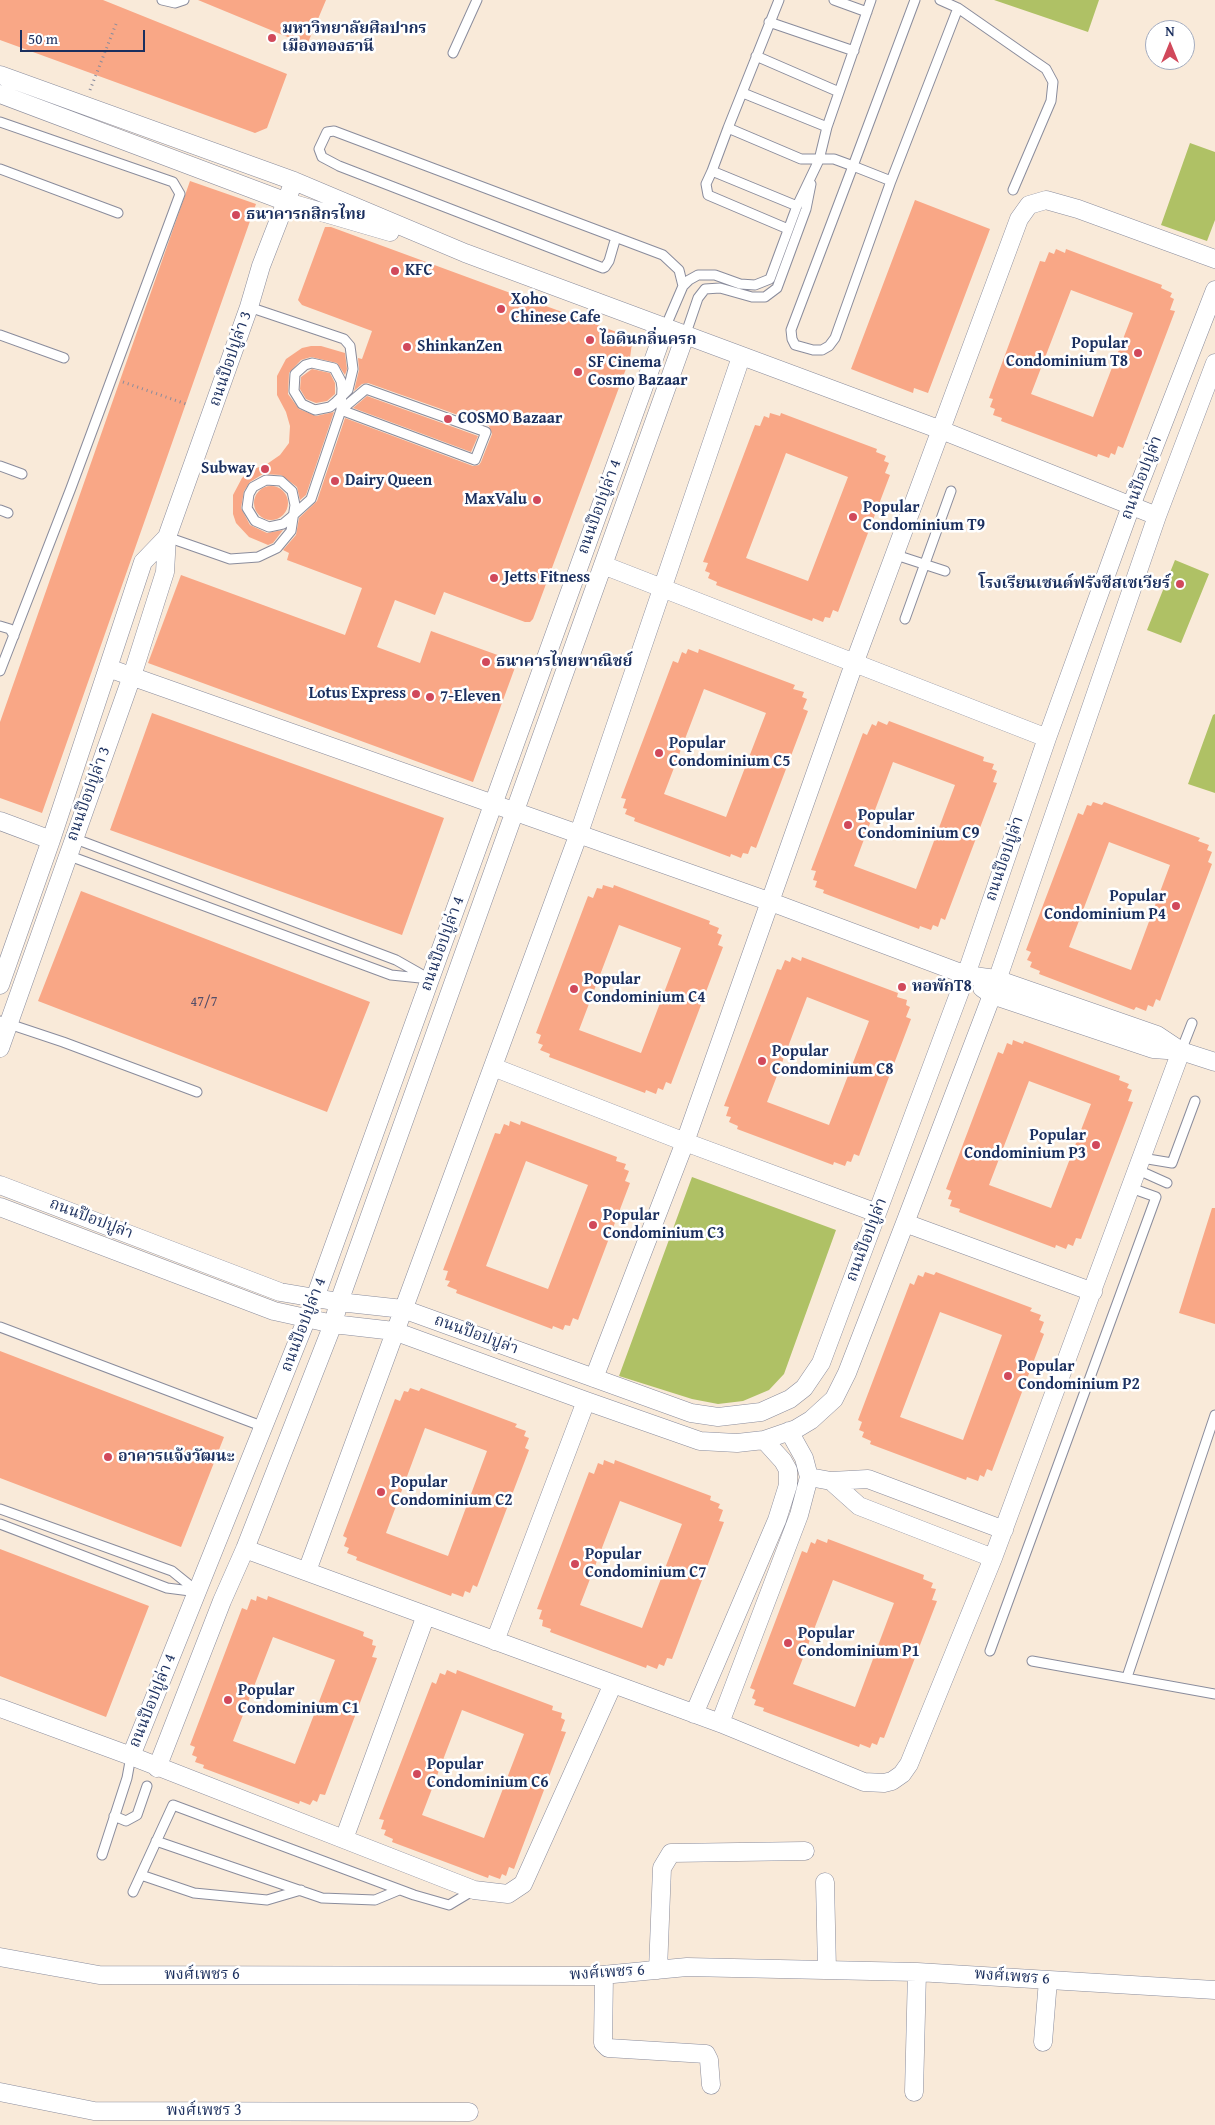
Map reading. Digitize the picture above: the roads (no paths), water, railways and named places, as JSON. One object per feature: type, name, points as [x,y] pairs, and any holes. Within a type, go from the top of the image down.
[{"type":"street","points":[[0,75],[294,181],[465,253],[941,430],[1157,516]]},
{"type":"street","points":[[0,94],[287,202],[465,253]]},
{"type":"street","name":"ถนนป๊อปปูล่า 3","points":[[0,1048],[4,1022],[132,676],[165,572],[168,537],[249,307],[261,266],[294,181]]},
{"type":"street","points":[[594,1378],[685,1142],[854,664],[896,555],[1019,218],[1028,205],[1046,200],[1078,209],[1215,259]]},
{"type":"street","name":"ถนนป๊อปปูล่า","points":[[0,1185],[280,1292],[339,1302],[403,1309],[691,1414],[718,1416],[761,1412],[790,1398],[804,1388],[821,1363],[966,975],[1047,738],[1131,506],[1215,290]]},
{"type":"street","name":"ถนนป๊อปปูล่า 4","points":[[665,328],[315,1298],[131,1756],[157,1768],[333,1324],[339,1302],[685,336]]},
{"type":"street","points":[[307,1572],[394,1331],[579,833],[741,357]]},
{"type":"street","name":"ถนนป๊อปปูล่า","points":[[0,1207],[274,1311],[333,1324],[394,1331],[700,1441],[737,1443],[764,1440],[788,1432],[811,1420],[834,1398],[848,1372],[905,1223],[994,987],[1157,516],[1215,363]]},
{"type":"street","name":"ถนนป๊อปปูล่า 3","points":[[0,985],[51,840],[143,562],[168,537]]},
{"type":"street","points":[[603,565],[1047,738]]},
{"type":"street","points":[[108,668],[771,902],[994,987],[1157,1035],[1181,1051],[1215,1062]]},
{"type":"street","points":[[0,821],[51,840]]},
{"type":"street","points":[[430,979],[452,987]]},
{"type":"street","points":[[245,1548],[720,1723],[864,1782],[884,1783],[897,1778],[909,1764],[1004,1530],[1181,1051]]},
{"type":"street","points":[[493,1067],[685,1142],[877,1213]]},
{"type":"street","points":[[905,1223],[1093,1292]]},
{"type":"street","points":[[495,1641],[586,1401]]},
{"type":"street","points":[[720,1723],[798,1515],[808,1477],[804,1458],[788,1432]]},
{"type":"street","points":[[694,1714],[777,1520],[788,1485],[788,1470],[783,1460],[764,1440]]},
{"type":"street","points":[[808,1477],[831,1481],[868,1479],[1004,1530]]},
{"type":"street","points":[[831,1481],[859,1506],[993,1558]]},
{"type":"street","points":[[198,1592],[222,1600]]},
{"type":"street","points":[[344,1839],[426,1616]]},
{"type":"street","points":[[157,1768],[474,1890],[508,1894],[523,1884],[613,1684]]},
{"type":"street","points":[[0,1708],[131,1756]]},
{"type":"street","points":[[658,1970],[662,1868],[671,1853],[805,1851]]},
{"type":"street","points":[[825,1882],[827,1970]]},
{"type":"street","name":"พงศ์เพชร 6","points":[[0,1957],[99,1975],[604,1975],[688,1967],[917,1972],[1215,1990]]},
{"type":"street","points":[[914,2092],[917,1972]]},
{"type":"street","points":[[604,1975],[603,2043],[608,2048],[706,2054],[709,2060],[711,2085]]},
{"type":"street","points":[[1043,2042],[1048,1980]]},
{"type":"street","name":"พงศ์เพชร 3","points":[[0,2092],[94,2111],[469,2112]]},
{"type":"lane","points":[[162,0],[175,3],[184,0]]},
{"type":"lane","points":[[453,53],[476,0]]},
{"type":"lane","points":[[779,0],[706,184],[708,195],[788,229]]},
{"type":"lane","points":[[834,0],[867,12]]},
{"type":"lane","points":[[665,328],[683,286],[688,280],[698,275],[715,275],[740,284],[755,286],[770,278],[797,206],[813,174],[827,127],[871,0]]},
{"type":"lane","points":[[915,0],[791,330],[795,345],[813,350],[822,350],[829,346],[835,338],[891,181],[958,8]]},
{"type":"lane","points":[[940,0],[958,8],[1046,69],[1053,82],[1051,102],[1013,190]]},
{"type":"lane","points":[[769,22],[854,51]]},
{"type":"lane","points":[[756,56],[839,92]]},
{"type":"lane","points":[[743,93],[827,127]]},
{"type":"lane","points":[[0,122],[173,182],[180,194],[68,498],[0,671]]},
{"type":"lane","points":[[728,128],[801,159],[834,159],[891,181]]},
{"type":"lane","points":[[616,237],[605,268],[599,267],[339,166],[322,157],[319,149],[327,132],[334,131],[616,237],[663,255],[678,270],[683,286]]},
{"type":"lane","points":[[0,169],[118,213]]},
{"type":"lane","points":[[712,171],[797,206]]},
{"type":"lane","points":[[685,336],[698,298],[705,289],[720,288],[752,297],[765,297],[777,288],[806,208],[813,174]]},
{"type":"lane","points":[[168,537],[230,559],[258,557],[277,548],[291,531],[292,523],[294,514],[295,505],[292,491],[281,481],[273,479],[259,482],[249,494],[248,508],[250,515],[262,525],[276,526],[289,519],[296,512],[311,499],[341,410],[341,403],[341,396],[342,388],[341,381],[334,368],[312,363],[305,365],[295,374],[294,384],[297,398],[308,408],[315,410],[330,407],[336,402],[342,396],[348,390],[353,369],[350,346],[344,339],[249,307]]},
{"type":"lane","points":[[0,335],[64,358]]},
{"type":"lane","points":[[366,389],[486,432],[475,460],[341,410],[366,389]]},
{"type":"lane","points":[[0,466],[22,474]]},
{"type":"lane","points":[[905,619],[951,491]]},
{"type":"lane","points":[[896,555],[945,571]]},
{"type":"lane","points":[[0,626],[10,629],[14,636]]},
{"type":"lane","points":[[70,846],[396,960],[430,979]]},
{"type":"lane","points":[[70,846],[391,975],[430,979]]},
{"type":"lane","points":[[4,1022],[197,1092]]},
{"type":"lane","points":[[1181,1051],[1192,1023]]},
{"type":"lane","points":[[1140,1164],[1172,1163],[1195,1101]]},
{"type":"lane","points":[[1140,1164],[1168,1183]]},
{"type":"lane","points":[[990,1651],[1156,1197],[1131,1188]]},
{"type":"lane","points":[[0,1327],[264,1427]]},
{"type":"lane","points":[[1127,1677],[1215,1415]]},
{"type":"lane","points":[[0,1509],[172,1571],[198,1592]]},
{"type":"lane","points":[[0,1524],[167,1588],[198,1592]]},
{"type":"lane","points":[[1032,1661],[1215,1694]]},
{"type":"lane","points":[[102,1854],[127,1778],[131,1756]]},
{"type":"lane","points":[[114,1816],[126,1821],[137,1815],[148,1786]]},
{"type":"lane","points":[[133,1892],[173,1805],[398,1890],[449,1905],[474,1890]]},
{"type":"lane","points":[[156,1841],[322,1898],[375,1900],[398,1890]]},
{"type":"lane","points":[[141,1875],[194,1893],[222,1896],[267,1900],[301,1890]]},
{"type":"place","name":"มหาวิทยาลัยศิลปากร เมืองทองธานี","points":[[272,38]]},
{"type":"place","name":"ธนาคารกสิกรไทย","points":[[236,215]]},
{"type":"place","name":"KFC","points":[[395,271]]},
{"type":"place","name":"Xoho Chinese Cafe","points":[[501,309]]},
{"type":"place","name":"ไอดินกลิ่นครก","points":[[590,340]]},
{"type":"place","name":"ShinkanZen","points":[[407,347]]},
{"type":"place","name":"Popular Condominium T8","points":[[1138,353]]},
{"type":"place","name":"SF Cinema Cosmo Bazaar","points":[[578,372]]},
{"type":"place","name":"COSMO Bazaar","points":[[448,419]]},
{"type":"place","name":"Subway","points":[[265,469]]},
{"type":"place","name":"Dairy Queen","points":[[335,481]]},
{"type":"place","name":"MaxValu","points":[[537,500]]},
{"type":"place","name":"Popular Condominium T9","points":[[853,517]]},
{"type":"place","name":"Jetts Fitness","points":[[494,578]]},
{"type":"place","name":"โรงเรียนเซนต์ฟรังซีสเซเวียร์","points":[[1180,584]]},
{"type":"place","name":"ธนาคารไทยพาณิชย์","points":[[486,662]]},
{"type":"place","name":"Lotus Express","points":[[416,694]]},
{"type":"place","name":"7-Eleven","points":[[430,697]]},
{"type":"place","name":"Popular Condominium C5","points":[[659,753]]},
{"type":"place","name":"Popular Condominium C9","points":[[848,825]]},
{"type":"place","name":"Popular Condominium P4","points":[[1176,906]]},
{"type":"place","name":"หอพักT8","points":[[902,987]]},
{"type":"place","name":"Popular Condominium C4","points":[[574,989]]},
{"type":"place","name":"Popular Condominium C8","points":[[762,1061]]},
{"type":"place","name":"Popular Condominium P3","points":[[1096,1145]]},
{"type":"place","name":"Popular Condominium C3","points":[[593,1225]]},
{"type":"place","name":"Popular Condominium P2","points":[[1008,1376]]},
{"type":"place","name":"อาคารแจ้งวัฒนะ","points":[[108,1457]]},
{"type":"place","name":"Popular Condominium C2","points":[[381,1492]]},
{"type":"place","name":"Popular Condominium C7","points":[[575,1564]]},
{"type":"place","name":"Popular Condominium P1","points":[[788,1643]]},
{"type":"place","name":"Popular Condominium C1","points":[[228,1700]]},
{"type":"place","name":"Popular Condominium C6","points":[[417,1774]]}]
